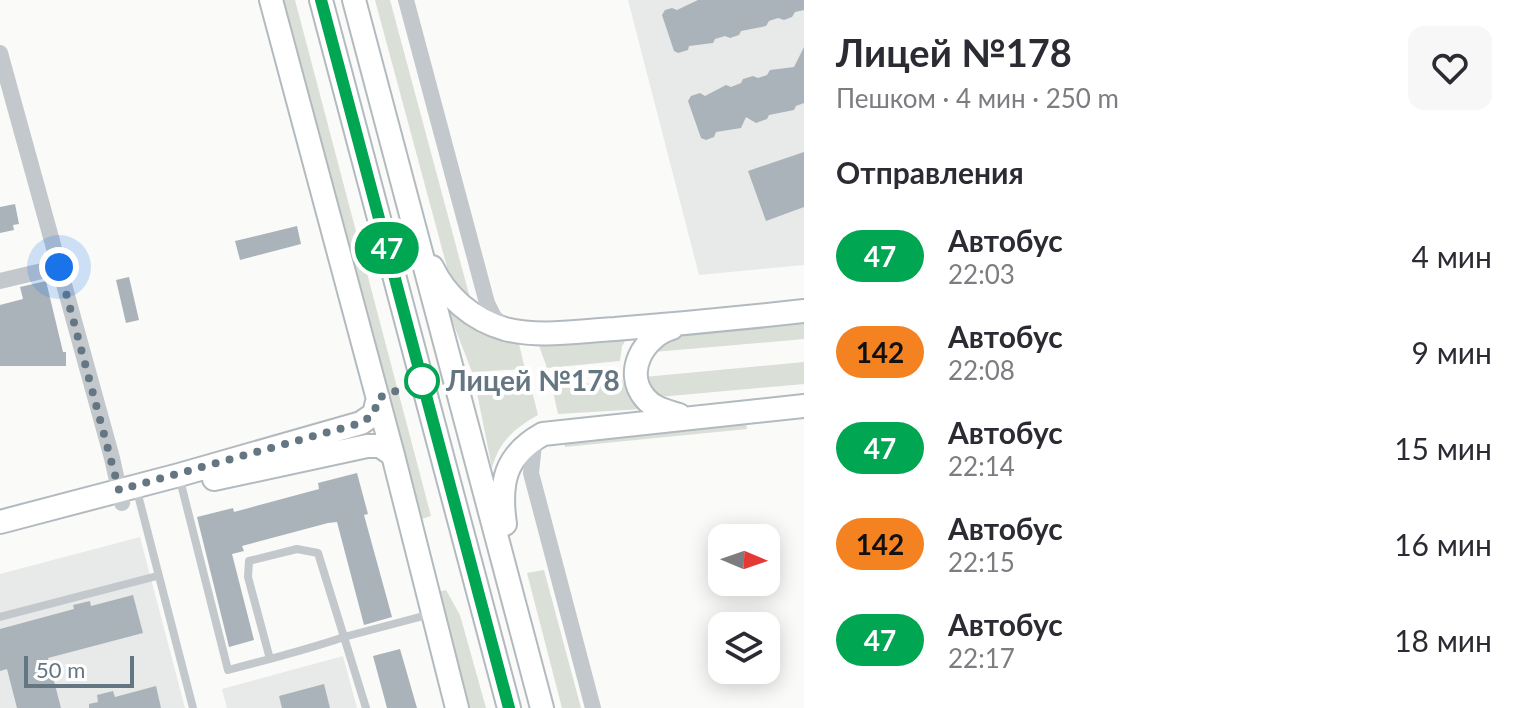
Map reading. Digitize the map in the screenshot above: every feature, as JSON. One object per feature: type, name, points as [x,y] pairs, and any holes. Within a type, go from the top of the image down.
[{"type":"street","points":[[271,0],[457,708]]},
{"type":"street","points":[[321,0],[509,708]]},
{"type":"street","points":[[354,0],[542,708]]},
{"type":"street","points":[[406,0],[487,303],[505,329]]},
{"type":"street","points":[[1,57],[59,267],[129,494]]},
{"type":"street","points":[[415,231],[437,278],[454,298],[479,317],[505,329],[548,334],[804,311]]},
{"type":"street","points":[[0,281],[59,267]]},
{"type":"street","points":[[686,417],[657,408],[644,397],[637,383],[636,372],[645,345],[659,332],[689,323]]},
{"type":"street","points":[[0,522],[179,481],[361,423],[374,414],[378,398]]},
{"type":"street","points":[[515,600],[502,503],[508,468],[516,453],[528,443],[543,434],[804,406]]},
{"type":"street","points":[[543,434],[534,445],[531,473],[593,708]]},
{"type":"street","points":[[179,481],[367,446],[380,446],[393,455]]},
{"type":"street","points":[[0,534],[129,494]]},
{"type":"lane","points":[[179,481],[228,670],[433,614]]},
{"type":"lane","points":[[129,494],[157,576],[193,708]]},
{"type":"lane","points":[[270,659],[248,577],[249,561],[297,549],[318,553],[366,708]]},
{"type":"lane","points":[[0,617],[157,576]]},
{"type":"shaded area","points":[[277,0],[295,0],[431,516],[416,521]]},
{"type":"shaded area","points":[[375,0],[390,0],[470,298],[451,282]]},
{"type":"shaded area","points":[[628,0],[804,0],[804,265],[699,275]]},
{"type":"shaded area","points":[[443,297],[518,340],[525,369],[472,372]]},
{"type":"shaded area","points":[[804,318],[804,339],[654,352],[670,335]]},
{"type":"shaded area","points":[[629,335],[622,346],[620,361],[547,368],[537,340]]},
{"type":"shaded area","points":[[804,362],[804,384],[659,397],[649,389],[644,377]]},
{"type":"shaded area","points":[[622,380],[630,396],[642,409],[558,414],[552,387]]},
{"type":"shaded area","points":[[532,391],[538,415],[509,436],[492,468],[477,393]]},
{"type":"shaded area","points":[[711,423],[746,424],[747,429],[565,447],[562,436]]},
{"type":"shaded area","points":[[140,537],[185,708],[0,708],[0,574]]},
{"type":"shaded area","points":[[544,570],[581,708],[562,708],[527,573]]},
{"type":"shaded area","points":[[446,590],[460,615],[486,708],[464,708],[433,593]]},
{"type":"shaded area","points":[[343,656],[357,708],[227,708],[222,689]]},
{"type":"building","points":[[698,0],[804,0],[804,10],[784,20],[769,21],[766,26],[741,31],[730,38],[725,36],[715,39],[713,43],[689,46],[688,50],[678,53],[674,51],[662,15],[665,10],[677,10]]},
{"type":"building","points":[[804,47],[804,103],[794,110],[769,115],[756,123],[746,117],[741,128],[716,132],[714,137],[706,140],[701,138],[688,101],[691,96],[700,93],[705,96],[726,85],[731,87],[741,83],[743,79],[767,75],[770,70],[794,67]]},
{"type":"building","points":[[804,152],[804,207],[766,221],[748,171]]},
{"type":"building","points":[[15,204],[19,224],[13,225],[14,230],[0,233],[0,207]]},
{"type":"building","points":[[297,226],[301,244],[240,260],[235,241]]},
{"type":"building","points":[[129,277],[139,320],[126,323],[116,280]]},
{"type":"building","points":[[46,281],[63,352],[66,352],[66,366],[0,366],[0,305],[23,299],[20,287]]},
{"type":"building","points":[[357,473],[368,514],[364,515],[392,617],[364,625],[337,522],[328,523],[242,546],[244,551],[232,554],[254,640],[229,647],[197,517],[233,508],[234,512],[319,489],[318,483]]},
{"type":"building","points":[[133,595],[143,633],[48,658],[61,708],[17,708],[7,669],[0,671],[0,629],[74,609],[73,605],[90,601],[91,606]]},
{"type":"building","points":[[400,649],[417,708],[387,708],[373,656]]},
{"type":"building","points":[[324,684],[330,708],[282,708],[279,696]]},
{"type":"building","points":[[156,686],[161,708],[89,708],[89,704],[98,702],[97,695],[113,691],[115,697]]},
{"type":"bus line","name":"47","points":[[321,0],[509,708]]},
{"type":"place","name":"Лицей №178","points":[[422,381]]},
{"type":"route","points":[[59,267],[119,490],[361,423],[374,414],[378,398],[422,381]]}]
